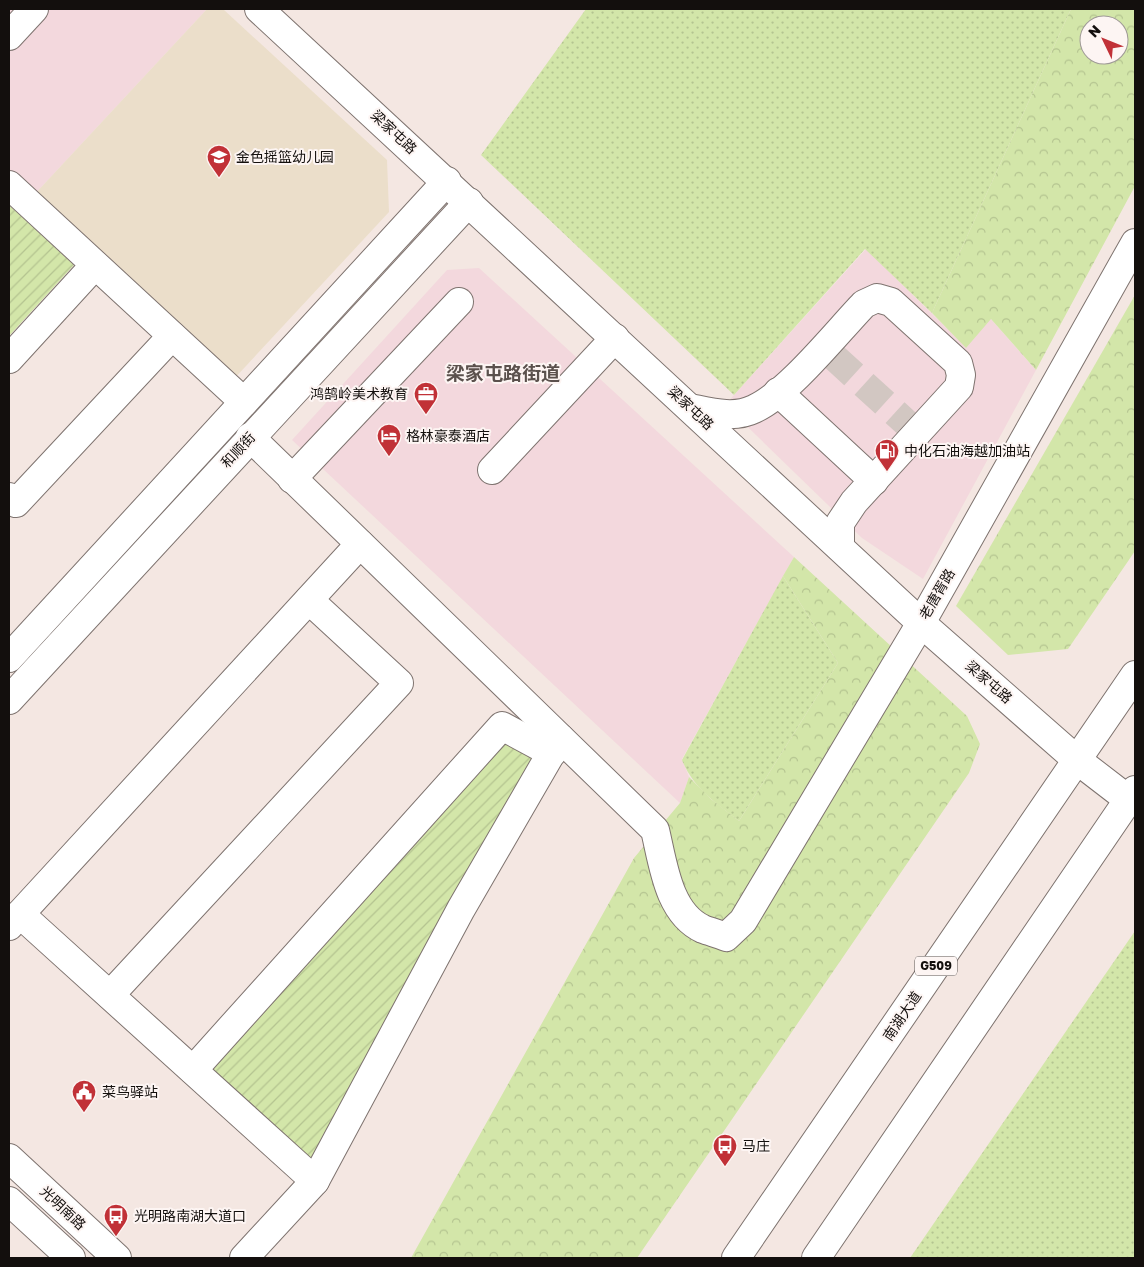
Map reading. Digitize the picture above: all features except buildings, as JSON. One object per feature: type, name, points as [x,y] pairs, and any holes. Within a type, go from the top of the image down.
[{"type":"main road","points":[[9,36],[34,9]]},
{"type":"main road","name":"梁家屯路","points":[[259,9],[922,623],[1077,760],[1132,795]]},
{"type":"main road","name":"和顺街","points":[[9,658],[447,182]]},
{"type":"main road","points":[[9,185],[244,402]]},
{"type":"main road","name":"和顺街","points":[[9,700],[469,202]]},
{"type":"main road","name":"老唐胥路","points":[[556,746],[655,830],[668,887],[686,916],[702,929],[726,937],[743,920],[922,623],[1135,243]]},
{"type":"main road","points":[[9,359],[95,265]]},
{"type":"main road","points":[[690,408],[724,414],[754,410],[828,352],[864,304],[877,298],[891,302],[958,363],[961,375],[959,387],[915,431],[854,502],[840,523],[840,547]]},
{"type":"main road","points":[[292,478],[459,302]]},
{"type":"main road","points":[[9,497],[16,503],[172,336]]},
{"type":"main road","points":[[492,470],[615,338]]},
{"type":"main road","points":[[778,392],[874,481]]},
{"type":"main road","points":[[250,437],[360,544],[556,746]]},
{"type":"main road","points":[[315,1181],[110,995],[15,920],[360,544]]},
{"type":"main road","points":[[110,995],[399,683],[309,600]]},
{"type":"main road","name":"南湖大道","points":[[736,1258],[1135,675]]},
{"type":"main road","points":[[193,1070],[502,726],[556,746]]},
{"type":"main road","points":[[244,1258],[315,1181],[461,909],[556,746]]},
{"type":"main road","points":[[816,1258],[1132,795]]},
{"type":"main road","name":"光明南路","points":[[9,1158],[116,1258]]},
{"type":"main road","points":[[9,1201],[71,1258]]},
{"type":"shaded area","points":[[9,9],[207,9],[33,196],[9,174]]},
{"type":"shaded area","name":"金色摇篮幼儿园","points":[[207,9],[223,9],[387,160],[389,212],[232,381],[33,196]]},
{"type":"shaded area","name":"中化石油海越加油站","points":[[866,249],[966,347],[990,318],[1036,370],[923,579],[862,538],[725,405]]},
{"type":"shaded area","points":[[479,268],[794,557],[682,759],[689,777],[680,803],[292,440],[447,270]]},
{"type":"green space","points":[[586,9],[1071,9],[932,313],[865,249],[734,395],[481,155]]},
{"type":"green space","points":[[1071,9],[1135,9],[1135,186],[1036,370],[991,319],[966,348],[932,313]]},
{"type":"green space","points":[[9,205],[74,265],[9,336]]},
{"type":"green space","points":[[1135,295],[1135,551],[1068,649],[1008,655],[956,606]]},
{"type":"green space","points":[[794,557],[967,716],[980,744],[969,773],[637,1258],[411,1258],[634,858],[680,803],[689,777],[711,799],[739,821],[838,663],[783,576]]},
{"type":"green space","points":[[783,576],[838,663],[739,821],[699,787],[692,779],[682,760]]},
{"type":"green space","points":[[503,740],[538,758],[310,1165],[207,1071]]},
{"type":"green space","points":[[1135,931],[1135,1258],[910,1258]]},
{"type":"tunnel","points":[[833,356],[913,429]]},
{"type":"place","name":"金色摇篮幼儿园","points":[[219,178]]},
{"type":"place","name":"鸿鹄岭美术教育","points":[[426,415]]},
{"type":"place","name":"格林豪泰酒店","points":[[389,457]]},
{"type":"place","name":"中化石油海越加油站","points":[[887,472]]},
{"type":"place","name":"菜鸟驿站","points":[[84,1113]]},
{"type":"place","name":"马庄","points":[[725,1167]]},
{"type":"place","name":"光明路南湖大道口","points":[[116,1237]]},
{"type":"district","name":"梁家屯路街道","points":[[503,373]]}]
